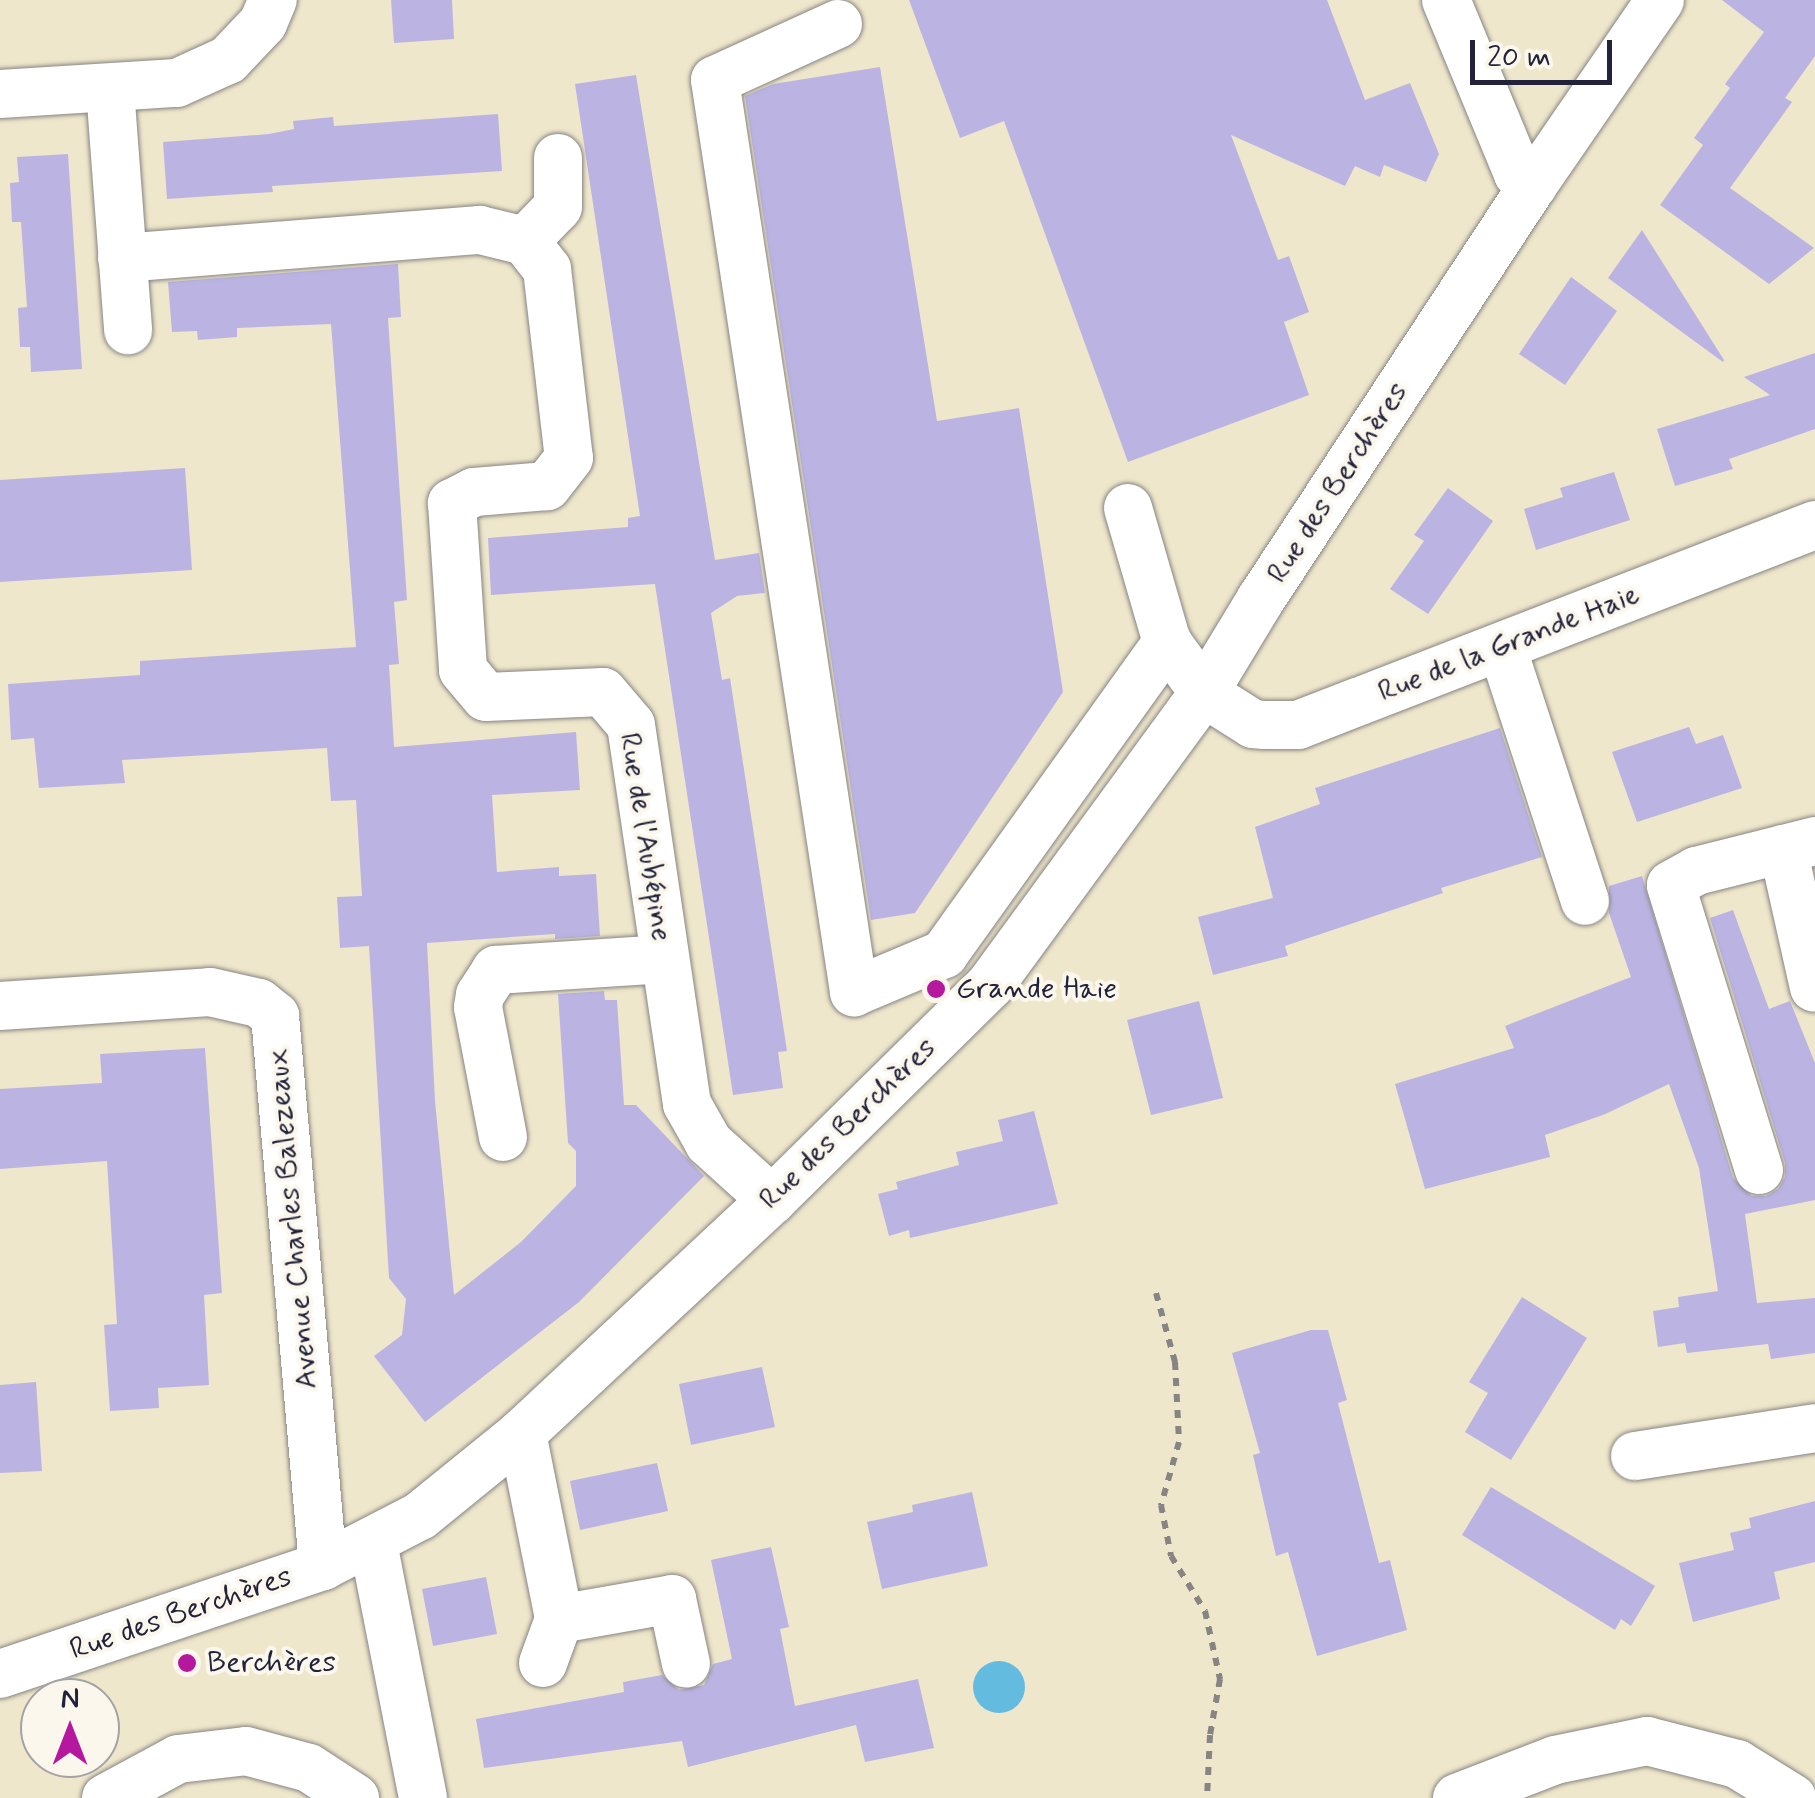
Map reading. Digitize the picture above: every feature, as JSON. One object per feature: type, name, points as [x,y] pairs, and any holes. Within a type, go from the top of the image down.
[{"type":"street","points":[[0,94],[176,83],[228,60],[263,23],[273,0]]},
{"type":"street","points":[[1446,0],[1518,174],[1533,185]]},
{"type":"street","name":"Rue des Berchères","points":[[0,1674],[321,1545],[373,1543],[420,1516],[522,1433],[772,1200],[990,985],[1204,693],[1271,583],[1660,0]]},
{"type":"street","points":[[838,24],[715,80],[854,992],[944,954],[1167,642]]},
{"type":"street","points":[[110,89],[128,330]]},
{"type":"street","points":[[122,258],[480,230],[525,241],[558,207],[558,158]]},
{"type":"street","name":"Rue de l'Aubépine","points":[[525,241],[547,269],[570,458],[547,486],[474,492],[452,502],[463,670],[486,697],[603,692],[631,726],[686,1104],[709,1143],[772,1200]]},
{"type":"street","points":[[1128,508],[1167,642],[1204,693]]},
{"type":"street","name":"Rue de la Grande Haie","points":[[1204,693],[1253,724],[1298,726],[1815,525]]},
{"type":"street","points":[[1502,647],[1586,901]]},
{"type":"street","points":[[1759,1170],[1671,885],[1696,871],[1799,845],[1814,988]]},
{"type":"street","points":[[503,1137],[478,1007],[480,995],[496,970],[665,959]]},
{"type":"street","name":"Avenue Charles Balezeaux","points":[[0,1006],[210,992],[259,1003],[276,1016],[321,1545]]},
{"type":"street","points":[[1635,1456],[1815,1428]]},
{"type":"street","points":[[522,1433],[551,1641],[672,1599],[686,1664]]},
{"type":"street","points":[[373,1543],[423,1798]]},
{"type":"street","points":[[1457,1798],[1555,1760],[1647,1741],[1737,1764],[1792,1798]]},
{"type":"street","points":[[106,1798],[178,1759],[246,1751],[309,1768],[355,1798]]},
{"type":"path","points":[[1156,1292],[1175,1362],[1179,1442],[1161,1505],[1170,1556],[1206,1611],[1220,1679],[1210,1735],[1207,1798]]},
{"type":"water","points":[[999,1661],[1018,1668],[1025,1687],[1018,1706],[999,1713],[980,1706],[973,1687],[980,1668]]},
{"type":"building","points":[[391,0],[452,0],[454,39],[394,43]]},
{"type":"building","points":[[909,0],[1327,0],[1365,100],[1410,83],[1439,154],[1426,182],[1384,165],[1380,177],[1355,166],[1345,186],[1231,135],[1278,260],[1289,256],[1309,312],[1284,322],[1309,395],[1128,462],[1004,121],[960,138]]},
{"type":"building","points":[[1722,0],[1815,0],[1815,56],[1785,98],[1792,102],[1730,188],[1814,248],[1769,284],[1660,205],[1703,145],[1694,138],[1730,88],[1725,84],[1764,32]]},
{"type":"building","points":[[880,67],[937,421],[1019,408],[1063,692],[915,913],[871,920],[745,96],[773,84]]},
{"type":"building","points":[[636,75],[715,560],[759,553],[765,593],[737,596],[711,613],[722,680],[730,678],[787,1051],[778,1052],[783,1088],[733,1095],[655,584],[491,595],[488,538],[628,527],[628,518],[640,516],[575,84]]},
{"type":"building","points":[[498,114],[502,171],[272,186],[273,192],[167,199],[163,142],[269,134],[294,129],[293,121],[333,117],[334,126]]},
{"type":"building","points":[[68,154],[82,369],[31,372],[30,347],[20,347],[18,308],[27,307],[21,222],[12,222],[10,183],[19,182],[17,157]]},
{"type":"building","points":[[1642,230],[1724,360],[1723,362],[1608,278]]},
{"type":"building","points":[[398,264],[401,317],[388,318],[407,600],[394,602],[399,664],[389,665],[394,747],[576,732],[580,790],[492,795],[497,872],[559,867],[559,876],[596,874],[600,936],[555,939],[555,934],[427,943],[435,1101],[454,1295],[521,1242],[576,1186],[576,1151],[568,1143],[558,994],[604,991],[605,1000],[617,1000],[624,1105],[636,1105],[704,1176],[579,1302],[425,1422],[374,1356],[402,1335],[406,1299],[389,1278],[369,946],[340,948],[337,897],[362,896],[356,800],[331,801],[327,748],[122,760],[125,783],[39,788],[34,738],[11,740],[8,684],[140,675],[140,661],[356,647],[331,324],[237,328],[237,337],[198,340],[197,331],[172,332],[168,282]]},
{"type":"building","points":[[1571,277],[1617,311],[1565,385],[1519,354]]},
{"type":"building","points":[[1815,353],[1815,429],[1729,459],[1733,469],[1675,486],[1657,429],[1770,395],[1744,377]]},
{"type":"building","points":[[185,468],[192,570],[0,582],[0,480]]},
{"type":"building","points":[[1614,472],[1630,520],[1536,550],[1524,509],[1563,497],[1560,488]]},
{"type":"building","points":[[1448,488],[1493,521],[1428,614],[1390,589],[1424,541],[1414,535]]},
{"type":"building","points":[[1689,727],[1696,744],[1723,735],[1742,788],[1637,822],[1612,752]]},
{"type":"building","points":[[1500,728],[1542,857],[1441,888],[1443,893],[1285,946],[1288,956],[1213,975],[1198,917],[1273,898],[1255,827],[1320,804],[1315,788]]},
{"type":"building","points":[[1642,876],[1733,1178],[1752,1196],[1766,1196],[1778,1189],[1785,1177],[1785,1163],[1710,918],[1733,910],[1769,1009],[1790,1001],[1815,1063],[1815,1200],[1745,1214],[1757,1303],[1815,1298],[1815,1353],[1771,1359],[1768,1344],[1687,1353],[1685,1343],[1658,1347],[1653,1311],[1679,1307],[1678,1297],[1718,1291],[1699,1168],[1669,1084],[1603,1115],[1545,1135],[1550,1157],[1425,1189],[1395,1084],[1514,1048],[1505,1026],[1631,977],[1609,913],[1609,886]]},
{"type":"building","points":[[1199,1001],[1223,1098],[1151,1115],[1127,1020]]},
{"type":"building","points":[[205,1048],[222,1293],[204,1295],[209,1385],[158,1388],[159,1408],[110,1411],[104,1325],[117,1324],[107,1161],[0,1169],[0,1089],[102,1083],[100,1054]]},
{"type":"building","points":[[1034,1111],[1058,1204],[910,1238],[909,1230],[889,1236],[878,1194],[898,1189],[896,1182],[959,1165],[956,1152],[1003,1141],[998,1120]]},
{"type":"building","points":[[1522,1297],[1587,1338],[1511,1460],[1465,1432],[1488,1393],[1469,1382]]},
{"type":"building","points":[[1311,1330],[1328,1330],[1347,1400],[1338,1403],[1379,1563],[1390,1560],[1407,1630],[1317,1656],[1288,1552],[1276,1556],[1253,1455],[1260,1453],[1232,1353]]},
{"type":"building","points":[[762,1367],[775,1427],[691,1445],[679,1384]]},
{"type":"building","points":[[36,1382],[42,1471],[0,1473],[0,1385]]},
{"type":"building","points":[[657,1463],[668,1511],[580,1530],[570,1481]]},
{"type":"building","points":[[1491,1487],[1655,1586],[1631,1626],[1621,1619],[1615,1630],[1462,1535]]},
{"type":"building","points":[[972,1492],[988,1566],[882,1589],[867,1522],[913,1512],[912,1505]]},
{"type":"building","points":[[1815,1501],[1815,1562],[1774,1572],[1780,1599],[1693,1622],[1679,1563],[1734,1550],[1730,1533],[1751,1528],[1749,1518]]},
{"type":"building","points":[[771,1547],[789,1627],[780,1629],[795,1706],[918,1679],[934,1748],[865,1762],[856,1725],[688,1767],[682,1741],[484,1768],[476,1719],[624,1692],[623,1682],[662,1675],[679,1690],[704,1685],[713,1664],[732,1659],[711,1560]]},
{"type":"building","points":[[486,1577],[497,1634],[433,1646],[422,1589]]},
{"type":"place","name":"Grande Haie","points":[[936,989]]},
{"type":"place","name":"Berchères","points":[[187,1663]]}]
